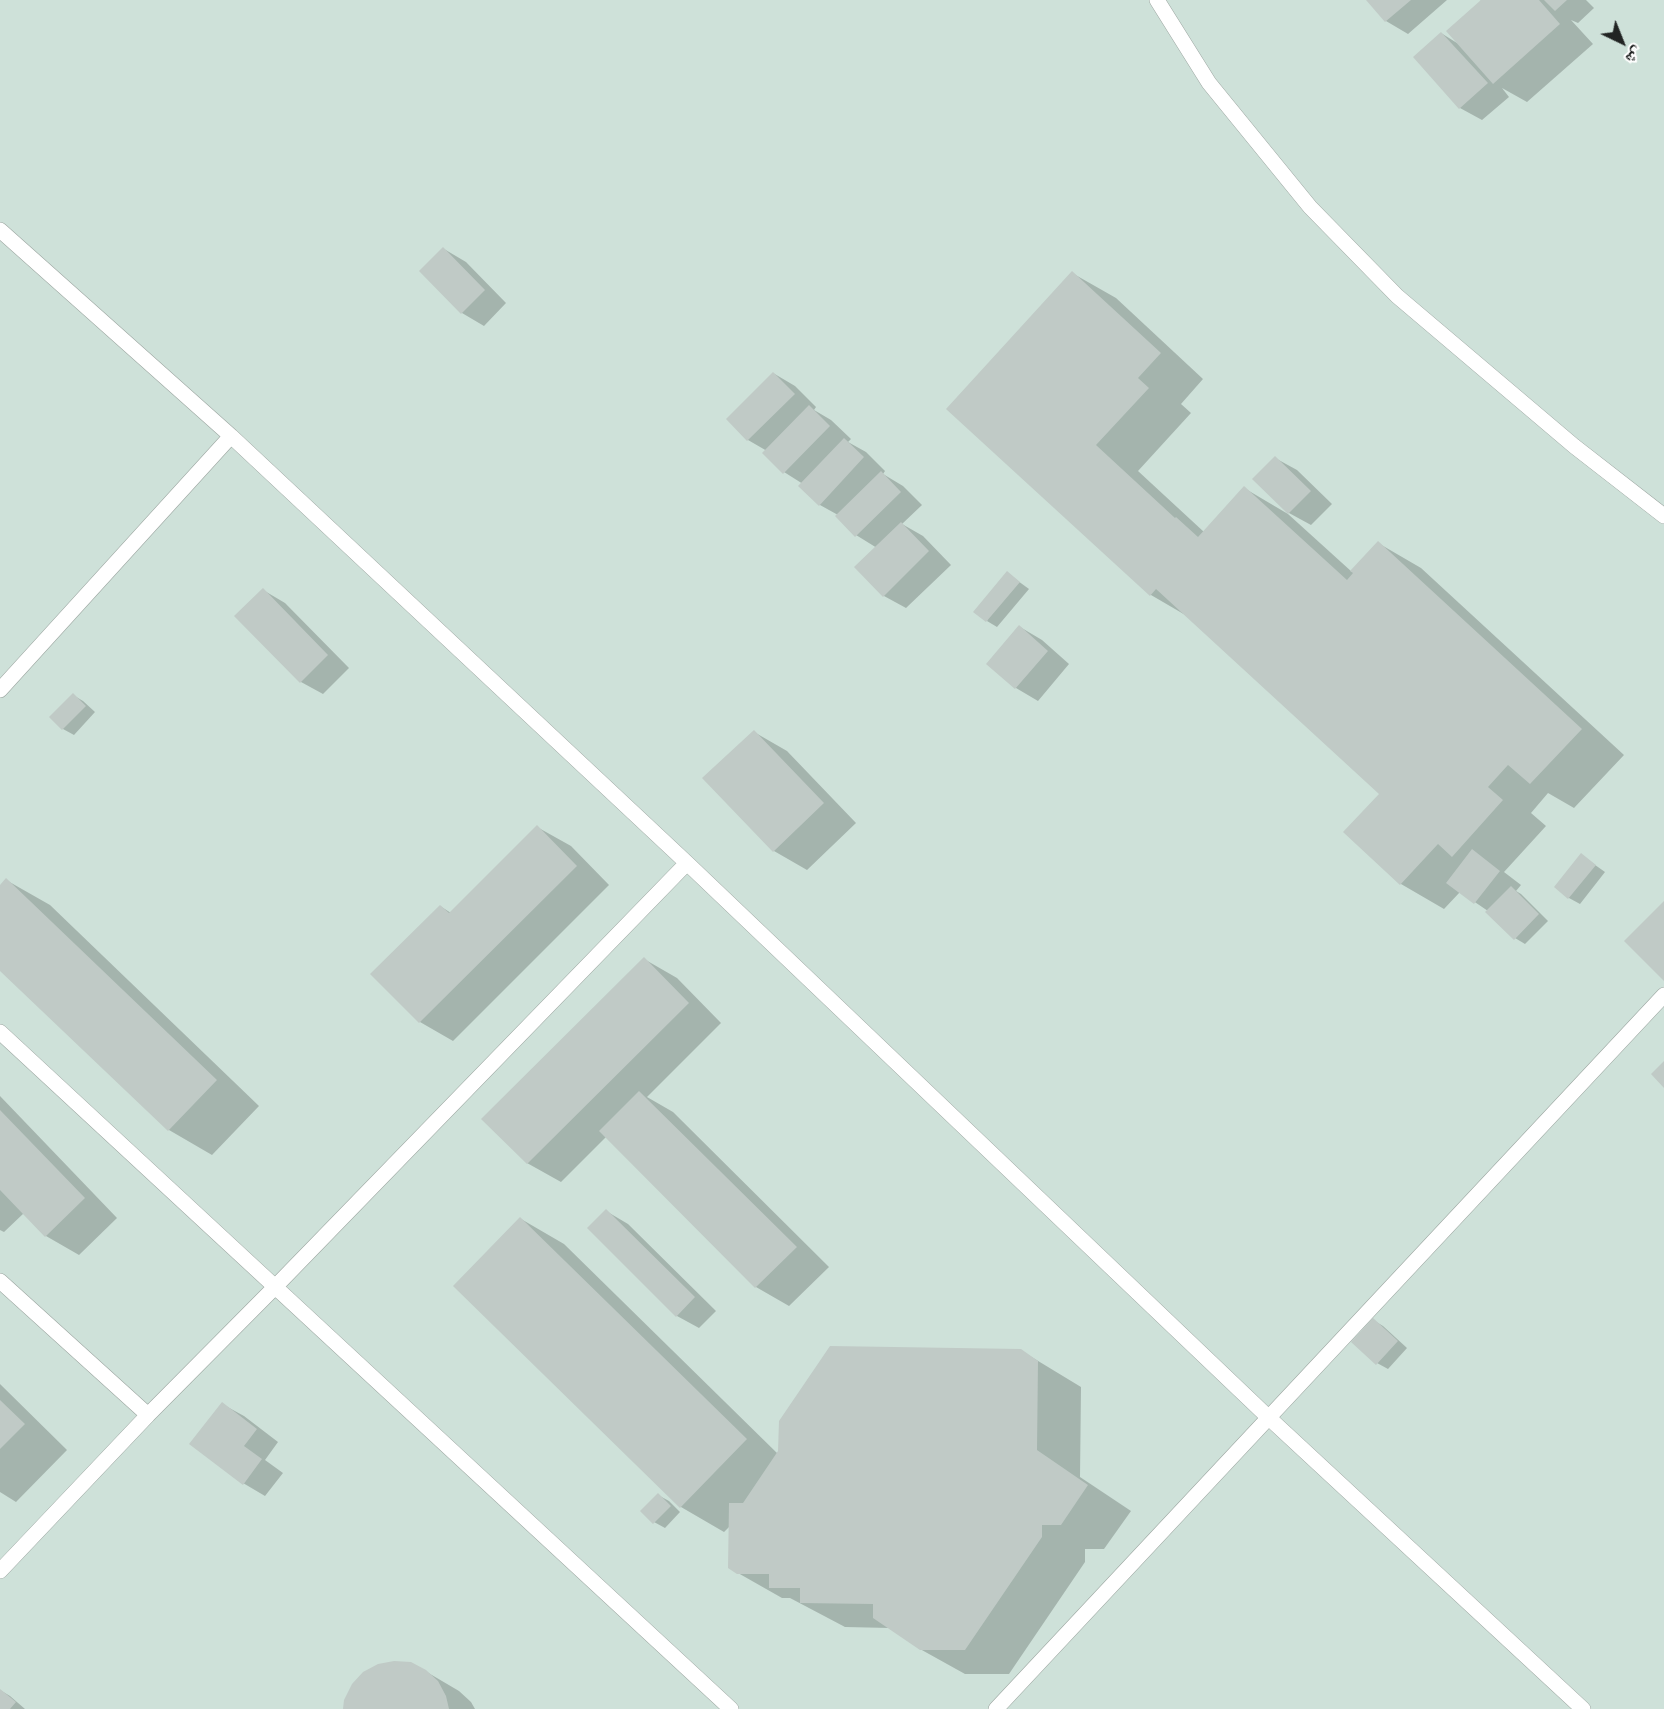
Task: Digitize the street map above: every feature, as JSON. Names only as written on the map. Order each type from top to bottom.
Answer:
[{"type":"lane","points":[[1157,0],[1209,82],[1310,207],[1397,296],[1574,446],[1664,516]]},
{"type":"lane","points":[[0,230],[231,436],[687,863],[1268,1417],[1583,1709]]},
{"type":"lane","points":[[0,690],[231,436]]},
{"type":"lane","points":[[0,1571],[148,1415],[687,863]]},
{"type":"lane","points":[[996,1709],[1664,995]]},
{"type":"lane","points":[[0,1032],[731,1709]]},
{"type":"lane","points":[[0,1281],[148,1415]]},
{"type":"shaded area","points":[[0,0],[1664,0],[1664,1709],[0,1709]]},
{"type":"building","points":[[1366,0],[1411,0],[1385,22]]},
{"type":"building","points":[[1481,0],[1539,0],[1560,24],[1493,84],[1446,31]]},
{"type":"building","points":[[1544,0],[1567,0],[1555,11]]},
{"type":"building","points":[[1441,32],[1488,83],[1459,109],[1413,57]]},
{"type":"building","points":[[443,247],[485,290],[461,314],[419,271]]},
{"type":"building","points":[[1072,271],[1161,353],[1138,378],[1149,388],[1096,445],[1175,518],[1198,537],[1244,486],[1347,580],[1353,573],[1350,571],[1378,541],[1582,729],[1530,784],[1508,765],[1488,787],[1503,800],[1452,857],[1438,844],[1400,885],[1343,832],[1379,794],[1156,589],[1150,596],[946,409]]},
{"type":"building","points":[[773,372],[795,394],[747,441],[726,419]]},
{"type":"building","points":[[809,405],[830,426],[783,474],[762,453]]},
{"type":"building","points":[[844,438],[864,457],[819,506],[798,486]]},
{"type":"building","points":[[1275,456],[1311,491],[1288,514],[1252,479]]},
{"type":"building","points":[[881,471],[901,492],[855,537],[835,516]]},
{"type":"building","points":[[901,522],[929,551],[883,597],[854,567]]},
{"type":"building","points":[[1007,571],[1020,582],[986,622],[973,612]]},
{"type":"building","points":[[263,588],[328,655],[300,683],[234,616]]},
{"type":"building","points":[[1019,625],[1048,651],[1015,689],[986,664]]},
{"type":"building","points":[[73,693],[86,706],[62,730],[49,717]]},
{"type":"building","points":[[754,730],[824,803],[773,852],[702,778]]},
{"type":"building","points":[[537,825],[577,866],[419,1023],[370,974],[440,905],[449,913]]},
{"type":"building","points":[[1472,849],[1500,871],[1474,904],[1446,883]]},
{"type":"building","points":[[1581,853],[1596,865],[1568,899],[1554,887]]},
{"type":"building","points":[[6,878],[217,1080],[168,1131],[0,971],[0,885]]},
{"type":"building","points":[[1511,886],[1539,914],[1514,940],[1485,912]]},
{"type":"building","points":[[1664,901],[1664,981],[1624,941]]},
{"type":"building","points":[[644,957],[689,1003],[527,1164],[481,1119]]},
{"type":"building","points":[[1664,1061],[1664,1088],[1651,1074]]},
{"type":"building","points":[[639,1091],[797,1247],[755,1288],[599,1131]]},
{"type":"building","points":[[0,1110],[85,1198],[45,1237],[0,1190]]},
{"type":"building","points":[[606,1209],[695,1297],[676,1317],[587,1228]]},
{"type":"building","points":[[520,1217],[747,1439],[680,1508],[453,1286]]},
{"type":"building","points":[[1373,1318],[1398,1341],[1376,1365],[1351,1342]]},
{"type":"building","points":[[830,1346],[1021,1349],[1038,1361],[1037,1450],[1088,1485],[1061,1525],[1042,1525],[1042,1537],[965,1650],[920,1650],[873,1618],[873,1604],[800,1603],[800,1588],[769,1588],[769,1574],[737,1574],[728,1568],[729,1503],[743,1503],[778,1451],[779,1421]]},
{"type":"building","points":[[0,1400],[25,1424],[0,1449]]},
{"type":"building","points":[[222,1402],[257,1429],[244,1446],[262,1459],[243,1485],[189,1444]]},
{"type":"building","points":[[658,1493],[671,1506],[653,1524],[640,1511]]},
{"type":"building","points":[[394,1661],[411,1662],[426,1670],[438,1681],[446,1696],[449,1709],[343,1709],[344,1700],[352,1684],[363,1672],[378,1664]]},
{"type":"building","points":[[0,1689],[16,1702],[10,1709],[0,1709]]}]
